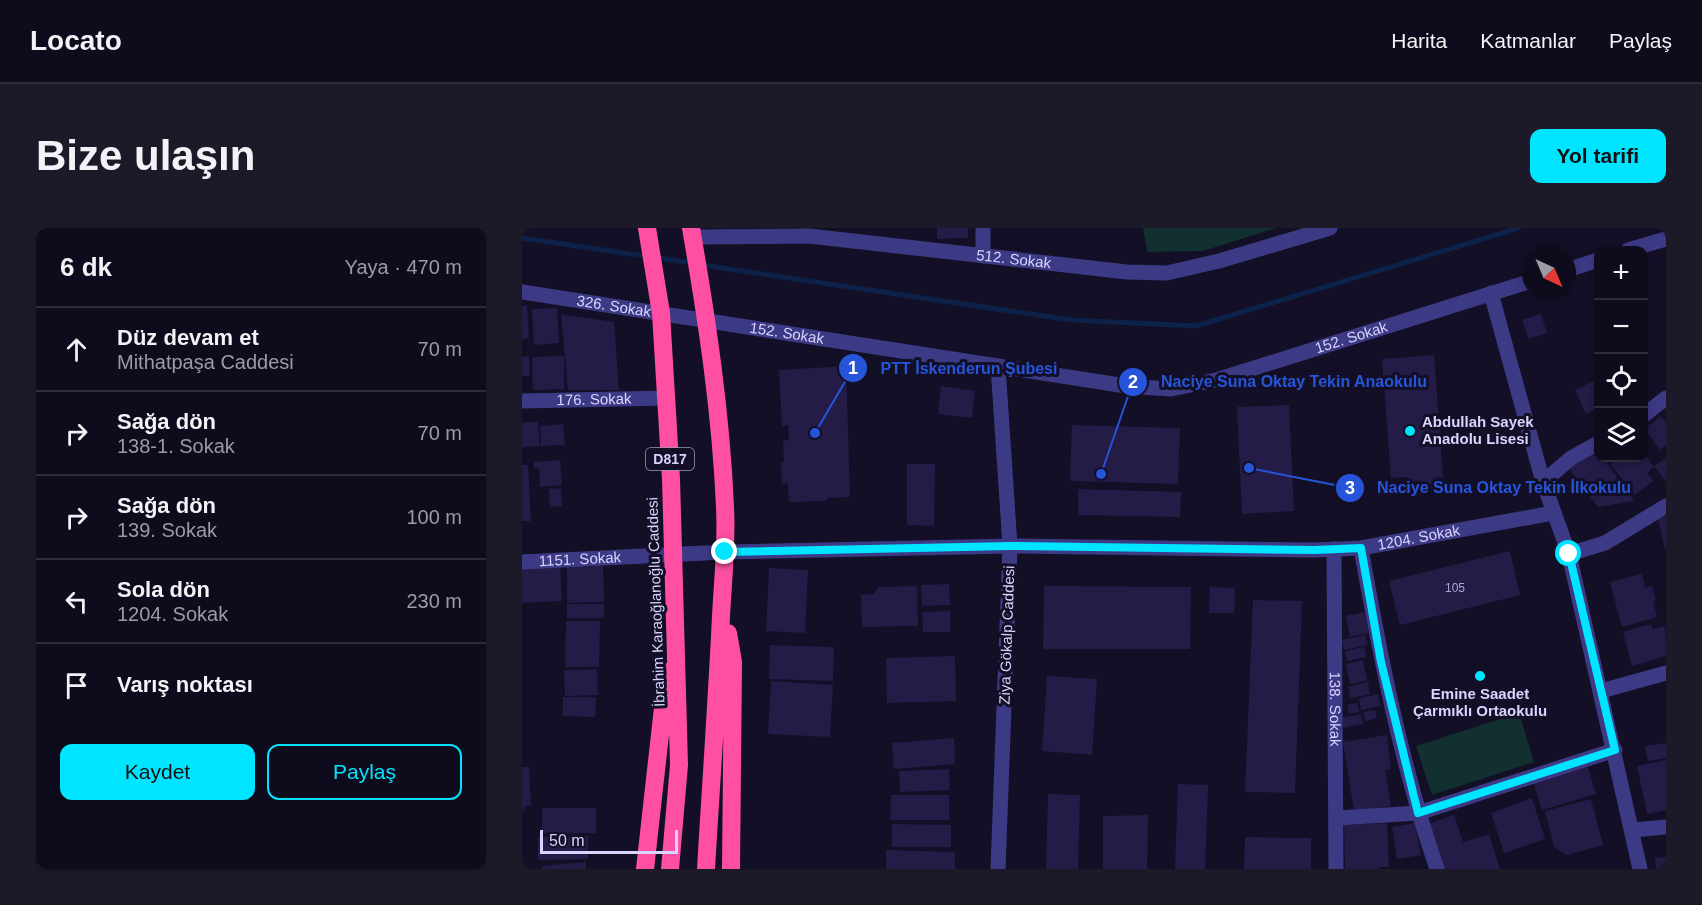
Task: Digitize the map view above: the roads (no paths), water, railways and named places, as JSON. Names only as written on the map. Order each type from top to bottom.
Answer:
[{"type":"highway","name":"İbrahim Karaoğlanoğlu Caddesi","points":[[647,228],[661,313],[668,398],[674,554],[679,765],[670,869]]},
{"type":"highway","points":[[692,232],[707,320],[725,508],[725,552],[706,869]]},
{"type":"highway","points":[[722,593],[733,662],[731,869]]},
{"type":"highway","points":[[645,869],[675,604]]},
{"type":"street","points":[[983,228],[983,256]]},
{"type":"street","name":"512. Sokak","points":[[692,232],[809,232],[983,256],[1127,272],[1167,273],[1219,261],[1330,228]]},
{"type":"street","points":[[1642,246],[1666,239]]},
{"type":"street","points":[[1576,267],[1594,262]]},
{"type":"street","name":"152. Sokak","points":[[707,320],[1126,386],[1171,389],[1216,380],[1522,284]]},
{"type":"street","name":"326. Sokak","points":[[522,292],[707,320]]},
{"type":"street","points":[[1491,293],[1543,482],[1569,554],[1640,869]]},
{"type":"street","name":"Ziya Gökalp Caddesi","points":[[998,366],[1010,546],[998,869]]},
{"type":"street","name":"176. Sokak","points":[[522,401],[668,398]]},
{"type":"street","points":[[1648,412],[1666,398]]},
{"type":"street","points":[[1543,482],[1571,458],[1594,446]]},
{"type":"street","points":[[1569,554],[1605,543],[1666,506]]},
{"type":"street","name":"1204. Sokak","points":[[674,554],[1010,546],[1361,548],[1553,513]]},
{"type":"street","points":[[1361,548],[1381,662],[1418,813],[1437,869]]},
{"type":"street","name":"138. Sokak","points":[[1334,549],[1336,869]]},
{"type":"street","name":"1151. Sokak","points":[[522,561],[674,554]]},
{"type":"street","points":[[1601,691],[1666,673]]},
{"type":"street","points":[[1337,818],[1418,813],[1615,750]]},
{"type":"street","points":[[1633,830],[1666,827]]},
{"type":"waterway","points":[[702,265],[1071,320],[1196,326],[1519,228]]},
{"type":"waterway","points":[[522,238],[692,263]]},
{"type":"place","name":"Abdullah Sayek Anadolu Lisesi","points":[[1410,431]]},
{"type":"place","name":"PTT İskenderun Şubesi","points":[[815,433]]},
{"type":"place","name":"Naciye Suna Oktay Tekin İlkokulu","points":[[1249,468]]},
{"type":"place","name":"Naciye Suna Oktay Tekin Anaokulu","points":[[1101,474]]},
{"type":"place","name":"Emine Saadet Çarmıklı Ortaokulu","points":[[1480,676]]}]
